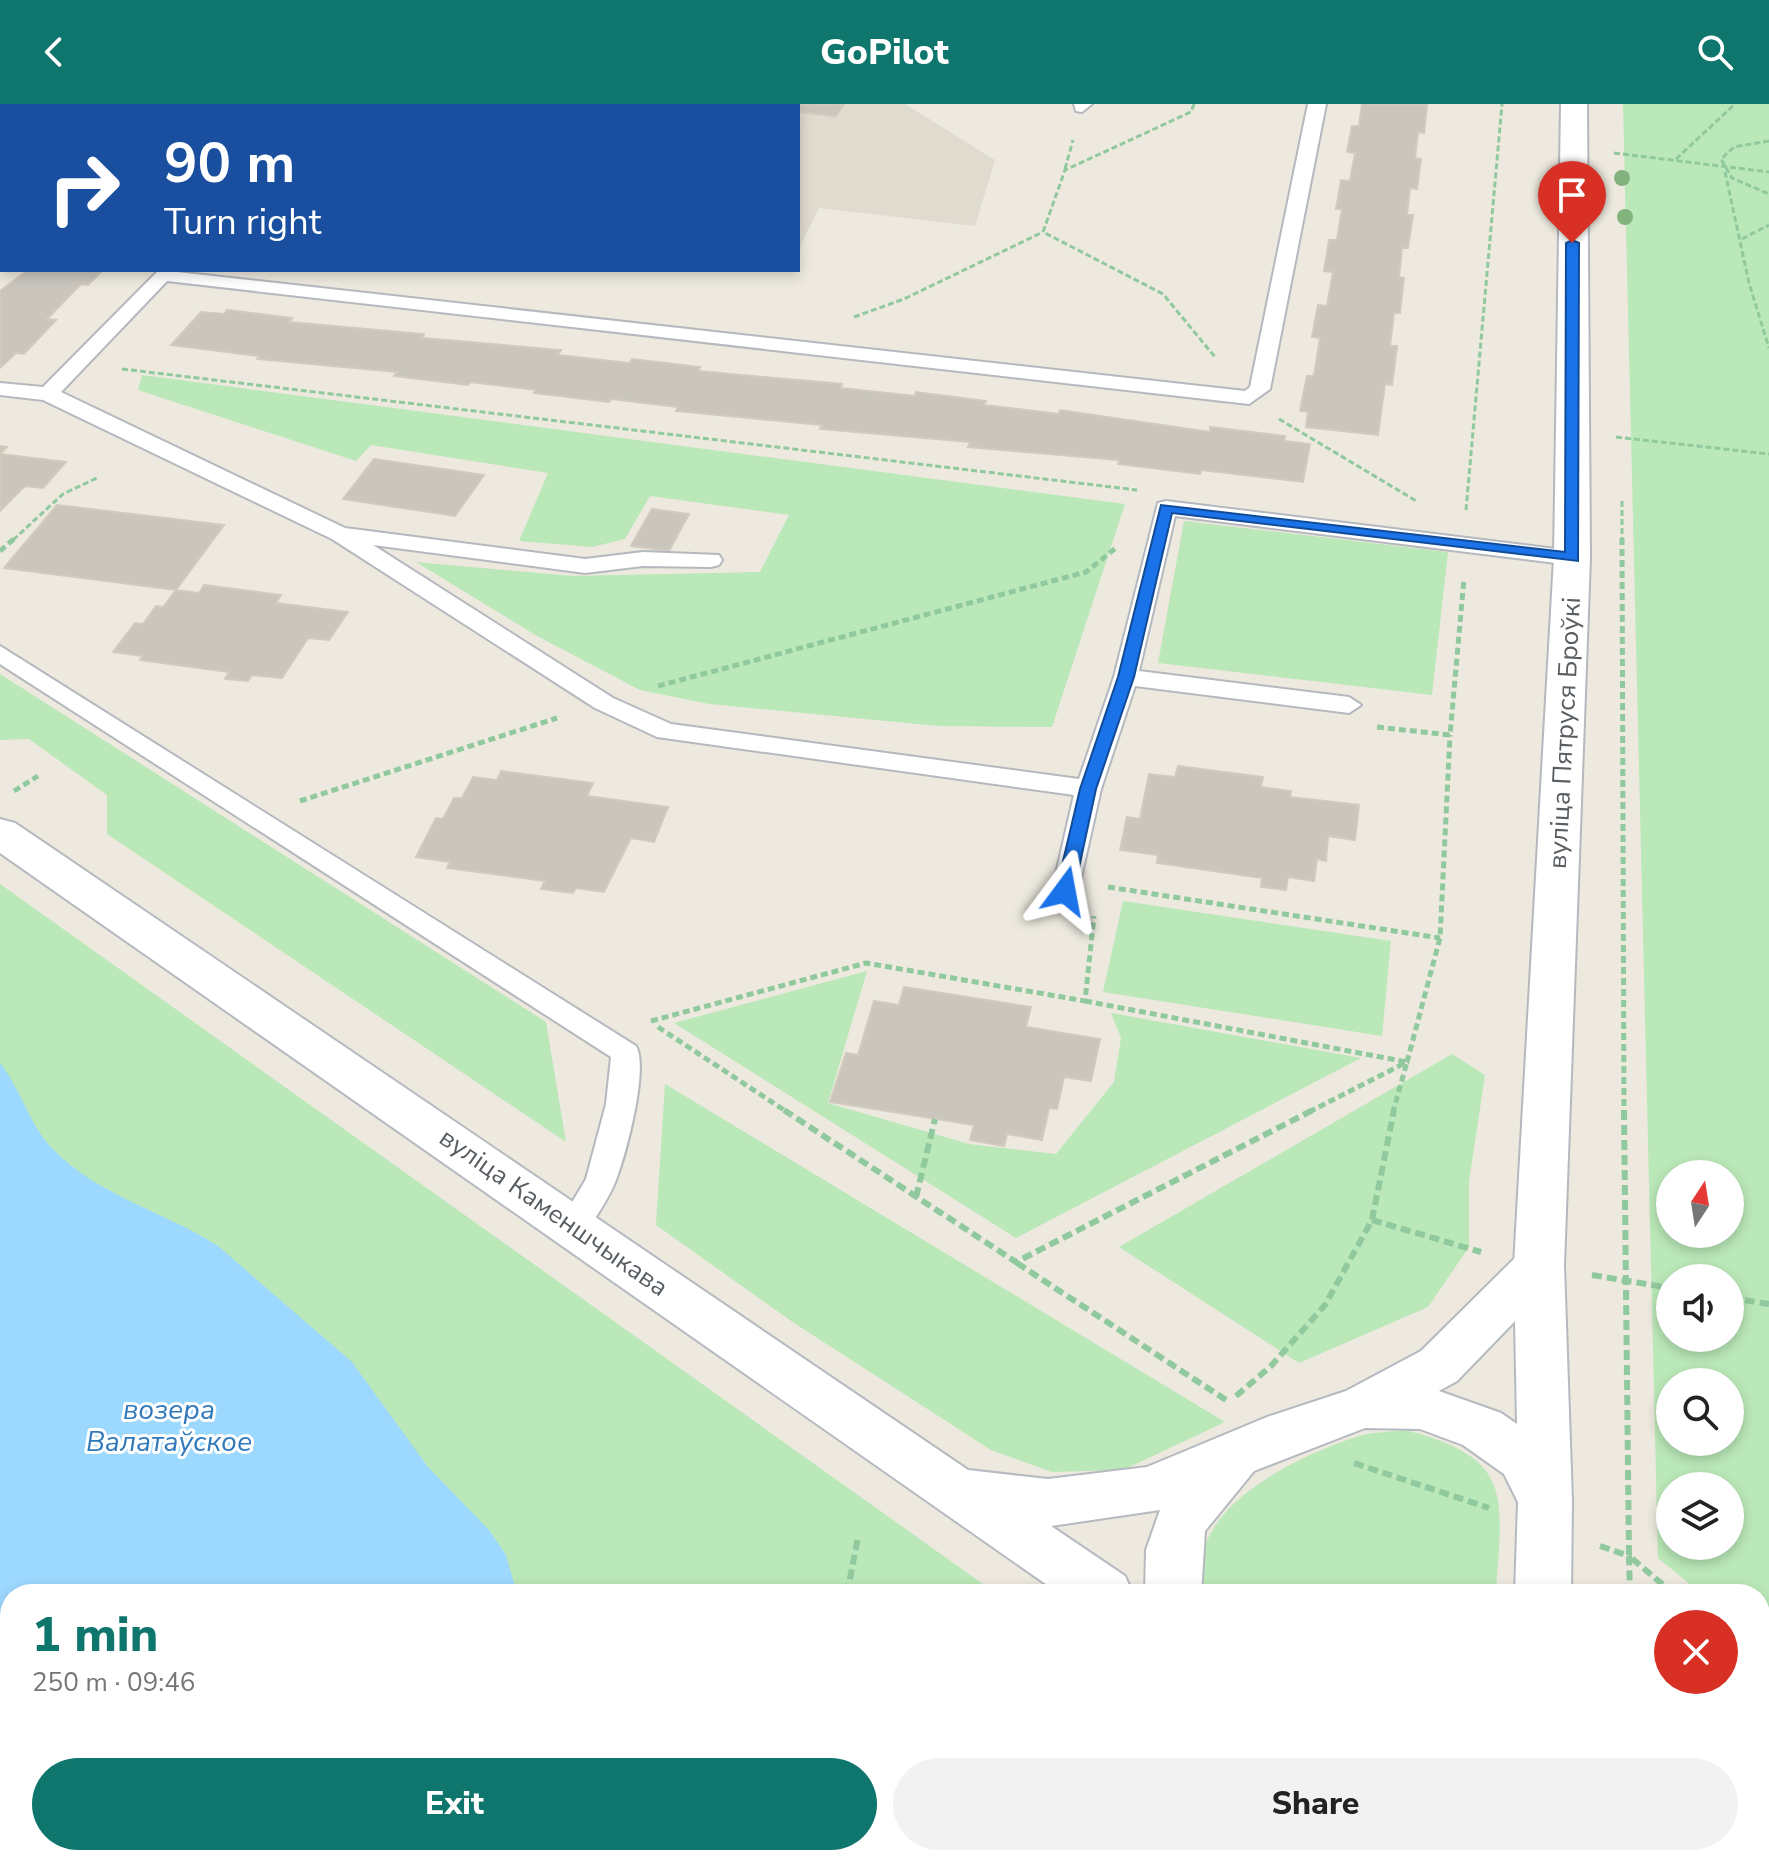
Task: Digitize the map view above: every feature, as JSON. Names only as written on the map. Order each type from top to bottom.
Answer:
[{"type":"street","name":"вуліца Пятруся Броўкі","points":[[1541,1584],[1522,1506],[1516,1261],[1572,558],[1574,104]]},
{"type":"street","name":"вуліца Каменшчыкава","points":[[6,813],[574,1226],[1091,1584]]},
{"type":"street","points":[[959,1492],[1048,1503],[1151,1490],[1241,1432],[1286,1433],[1363,1407],[1439,1366],[1516,1261]]},
{"type":"street","points":[[1363,1407],[1421,1407],[1482,1429],[1523,1458],[1522,1506]]},
{"type":"street","points":[[1173,1584],[1171,1548],[1185,1512],[1241,1432]]},
{"type":"lane","points":[[48,394],[164,272],[1249,398],[1260,389],[1317,104]]},
{"type":"lane","points":[[0,389],[48,394],[340,534],[604,703],[666,731],[1088,789]]},
{"type":"lane","points":[[1065,891],[1088,789],[1126,677],[1166,508],[1572,558]]},
{"type":"lane","points":[[340,534],[585,566],[643,559],[711,560]]},
{"type":"lane","points":[[0,653],[626,1053],[621,1104],[601,1181],[574,1226]]},
{"type":"lane","points":[[1126,677],[1349,705]]},
{"type":"path","points":[[776,345],[904,299],[1043,232],[1065,170],[1191,112],[1194,104]]},
{"type":"path","points":[[1465,513],[1502,104]]},
{"type":"path","points":[[1676,159],[1735,104]]},
{"type":"path","points":[[1769,141],[1734,147],[1725,152],[1722,166],[1742,239],[1744,268],[1769,348]]},
{"type":"path","points":[[1653,157],[1769,172]]},
{"type":"path","points":[[1725,172],[1748,187],[1769,194]]},
{"type":"path","points":[[1742,239],[1769,225]]},
{"type":"path","points":[[1043,232],[1163,294],[1249,398],[1423,504]]},
{"type":"path","points":[[79,364],[1149,491]]},
{"type":"path","points":[[1634,440],[1769,454]]},
{"type":"path","points":[[0,551],[63,494],[99,477]]},
{"type":"path","points":[[1622,488],[1624,1280],[1630,1584]]},
{"type":"path","points":[[287,806],[604,703],[1086,572],[1166,508]]},
{"type":"path","points":[[1229,1402],[1271,1366],[1325,1305],[1372,1220],[1387,1136],[1440,938],[1450,735],[1465,571]]},
{"type":"path","points":[[1371,727],[1450,735]]},
{"type":"path","points":[[6,813],[38,776]]},
{"type":"path","points":[[1097,886],[1440,938]]},
{"type":"path","points":[[1085,1001],[1094,915]]},
{"type":"path","points":[[1241,1432],[1229,1402],[650,1021],[866,963],[1407,1062]]},
{"type":"path","points":[[1016,1262],[1407,1062]]},
{"type":"path","points":[[916,1197],[935,1119]]},
{"type":"path","points":[[1372,1220],[1516,1261]]},
{"type":"path","points":[[1624,1280],[1656,1286]]},
{"type":"path","points":[[1744,1300],[1769,1304]]},
{"type":"path","points":[[1349,1461],[1522,1506]]},
{"type":"path","points":[[849,1584],[858,1537]]},
{"type":"path","points":[[1589,1543],[1629,1556],[1662,1584]]},
{"type":"shaded area","points":[[800,104],[905,104],[995,160],[975,226],[819,208],[800,247]]},
{"type":"green space","points":[[1623,104],[1769,104],[1769,1584],[1690,1584],[1660,1560],[1744,1560],[1744,1472],[1656,1472],[1656,1475]]},
{"type":"green space","points":[[142,375],[1125,504],[1052,727],[938,726],[709,704],[640,690],[537,636],[416,562],[573,576],[760,572],[789,515],[650,496],[625,539],[592,547],[519,541],[548,473],[371,445],[356,461],[138,390]]},
{"type":"green space","points":[[1184,521],[1448,552],[1432,695],[1158,663]]},
{"type":"green space","points":[[0,674],[546,1022],[566,1142],[107,834],[107,795],[29,739],[0,740]]},
{"type":"green space","points":[[0,884],[983,1584],[0,1584]]},
{"type":"green space","points":[[1123,901],[1391,941],[1382,1036],[1103,992]]},
{"type":"green space","points":[[867,971],[828,1103],[969,1144],[1056,1154],[1114,1082],[1121,1038],[1111,1013],[1361,1058],[1016,1238],[674,1023]]},
{"type":"green space","points":[[1452,1054],[1485,1075],[1469,1182],[1469,1247],[1428,1307],[1299,1363],[1119,1247]]},
{"type":"green space","points":[[665,1084],[1225,1422],[1123,1470],[1052,1472],[991,1450],[794,1323],[656,1225]]},
{"type":"green space","points":[[1405,1430],[1441,1441],[1484,1468],[1494,1485],[1499,1506],[1497,1584],[1205,1584],[1202,1565],[1208,1538],[1224,1514],[1247,1493],[1303,1458],[1374,1433]]},
{"type":"water","name":"возера Валатаўское","points":[[0,1063],[44,1139],[70,1165],[110,1191],[218,1246],[352,1362],[428,1467],[489,1530],[506,1555],[514,1584],[0,1584]]},
{"type":"building","points":[[800,104],[844,104],[836,116],[800,112]]},
{"type":"building","points":[[1362,104],[1427,105],[1424,133],[1418,132],[1415,158],[1421,159],[1417,189],[1410,188],[1407,215],[1413,215],[1408,248],[1402,248],[1399,277],[1404,278],[1400,313],[1394,313],[1390,346],[1397,346],[1392,385],[1385,384],[1378,435],[1306,427],[1308,412],[1300,411],[1307,376],[1314,376],[1320,338],[1312,337],[1318,305],[1327,306],[1333,272],[1324,271],[1329,240],[1337,240],[1342,209],[1336,209],[1341,180],[1350,181],[1355,153],[1347,152],[1352,126],[1359,126]]},
{"type":"building","points":[[25,272],[101,272],[88,285],[81,284],[47,319],[56,320],[24,354],[16,353],[0,368],[0,291]]},
{"type":"building","points":[[227,310],[292,318],[289,322],[424,334],[422,338],[561,350],[558,355],[629,363],[632,359],[700,367],[698,371],[842,384],[841,388],[915,396],[916,392],[986,401],[984,405],[1059,414],[1060,410],[1210,432],[1210,427],[1285,436],[1284,441],[1310,444],[1303,482],[1201,470],[1200,474],[1118,464],[1119,460],[968,447],[970,442],[820,429],[822,425],[676,411],[678,407],[611,399],[609,402],[470,382],[468,385],[394,376],[397,372],[257,359],[259,356],[171,345],[201,312],[224,314]]},
{"type":"building","points":[[0,454],[66,462],[43,488],[25,486],[0,511]]},
{"type":"building","points":[[374,459],[484,475],[455,516],[343,499]]},
{"type":"building","points":[[57,505],[224,525],[176,590],[4,568]]},
{"type":"building","points":[[652,509],[689,514],[669,551],[631,546]]},
{"type":"building","points":[[204,585],[281,595],[276,603],[348,612],[329,640],[308,638],[282,678],[252,675],[248,681],[225,679],[229,672],[140,660],[143,656],[113,652],[135,623],[143,624],[156,606],[163,607],[176,590],[199,593]]},
{"type":"building","points":[[1178,766],[1263,777],[1261,787],[1291,791],[1290,797],[1359,805],[1355,840],[1328,836],[1326,861],[1317,859],[1314,881],[1288,877],[1286,890],[1261,887],[1262,878],[1157,863],[1158,855],[1120,850],[1127,817],[1140,819],[1149,774],[1175,777]]},
{"type":"building","points":[[501,771],[593,783],[587,796],[668,807],[654,842],[631,838],[604,892],[576,888],[573,893],[541,889],[545,881],[447,868],[450,862],[416,857],[436,818],[443,819],[454,798],[462,798],[473,777],[497,780]]},
{"type":"building","points":[[904,987],[1031,1007],[1026,1027],[1100,1039],[1091,1081],[1064,1077],[1057,1109],[1049,1108],[1042,1140],[1007,1134],[1004,1146],[970,1140],[974,1125],[830,1102],[846,1053],[858,1055],[874,1001],[899,1005]]},
{"type":"route","points":[[1065,891],[1088,789],[1126,677],[1166,508],[1465,542],[1572,558],[1572,243]]}]
